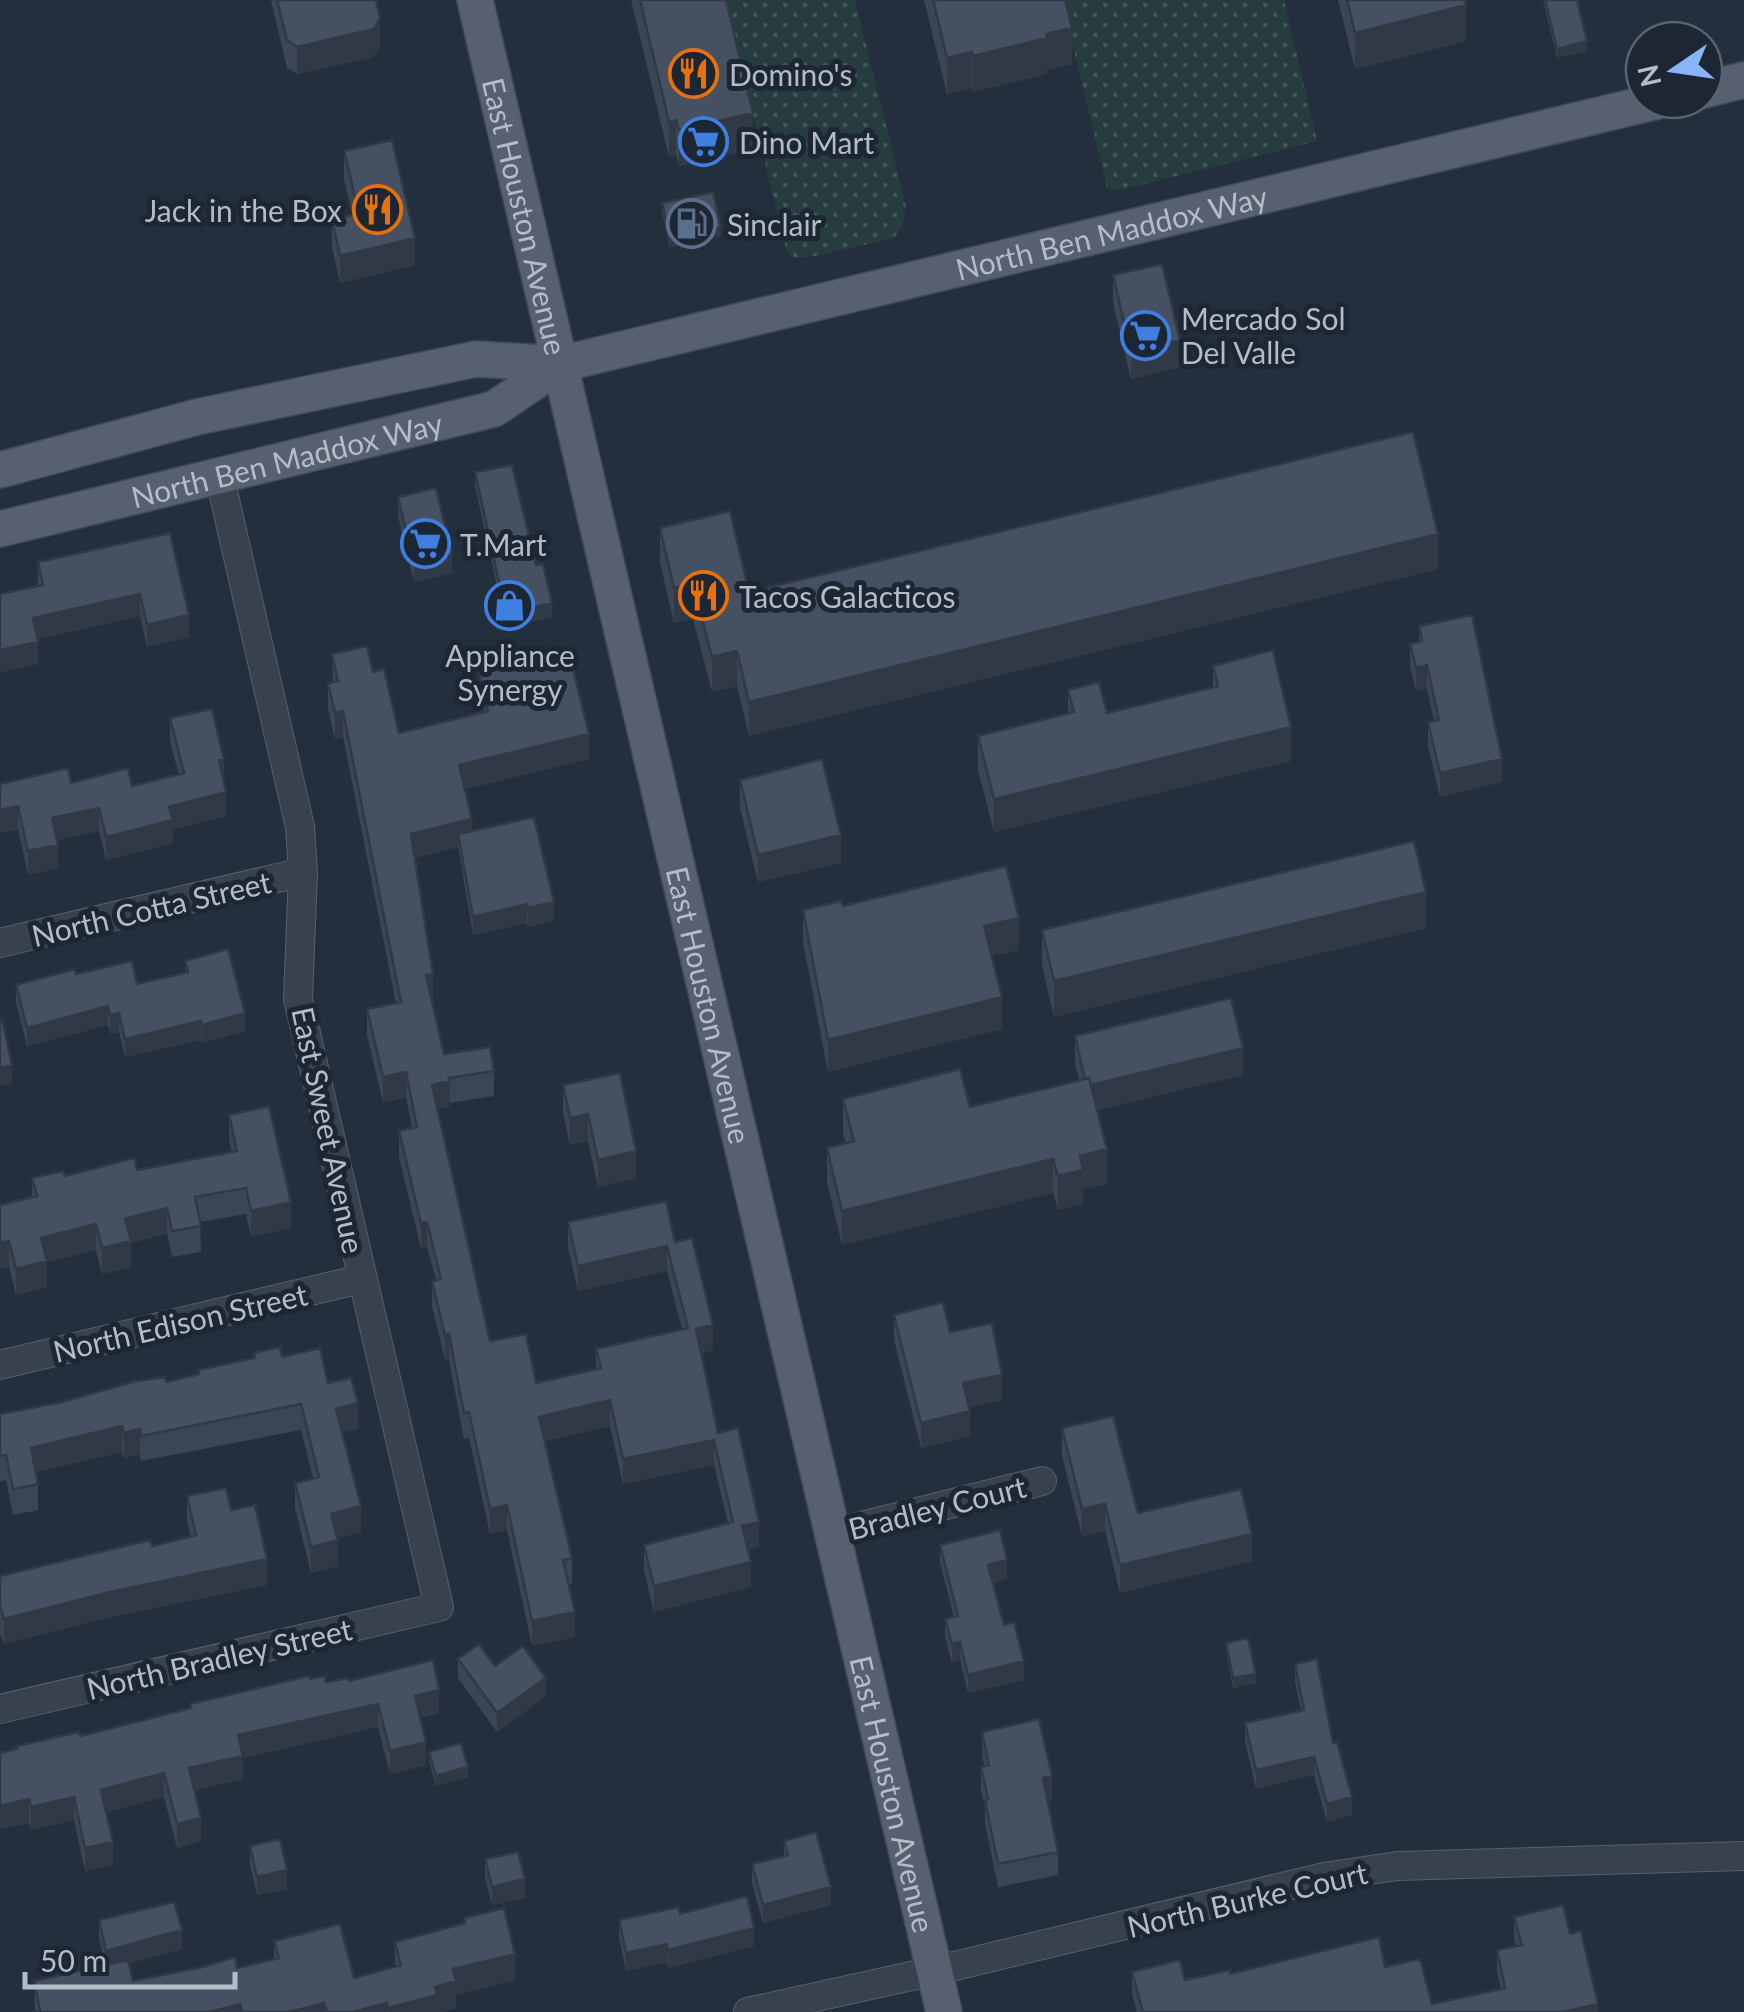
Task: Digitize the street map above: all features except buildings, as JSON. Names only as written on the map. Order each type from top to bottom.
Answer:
[{"type":"main road","name":"East Houston Avenue","points":[[476,0],[944,2012]]},
{"type":"main road","name":"North Ben Maddox Way","points":[[0,470],[197,417],[476,359],[561,364],[1624,109]]},
{"type":"main road","name":"North Ben Maddox Way","points":[[0,528],[494,409],[561,364]]},
{"type":"street","name":"East Sweet Avenue","points":[[219,474],[300,827],[303,872],[298,1000],[438,1606]]},
{"type":"street","name":"North Cotta Street","points":[[0,944],[303,872]]},
{"type":"street","name":"North Edison Street","points":[[0,1365],[361,1278]]},
{"type":"street","name":"Bradley Court","points":[[833,1533],[1042,1481]]},
{"type":"street","name":"North Bradley Street","points":[[0,1709],[438,1606]]},
{"type":"street","name":"North Burke Court","points":[[748,2012],[1324,1877],[1397,1866],[1744,1856]]},
{"type":"green space","points":[[725,0],[855,0],[906,207],[902,227],[894,238],[810,257],[795,258],[787,252]]},
{"type":"green space","points":[[1062,0],[1284,0],[1317,141],[1120,190],[1107,188]]},
{"type":"place","name":"Domino's","points":[[694,74]]},
{"type":"place","name":"Dino Mart","points":[[704,142]]},
{"type":"place","name":"Jack in the Box","points":[[377,210]]},
{"type":"place","name":"Sinclair","points":[[692,224]]},
{"type":"place","name":"Mercado Sol Del Valle","points":[[1146,335]]},
{"type":"place","name":"T.Mart","points":[[425,544]]},
{"type":"place","name":"Tacos Galacticos","points":[[704,596]]},
{"type":"place","name":"Appliance Synergy","points":[[510,606]]}]
